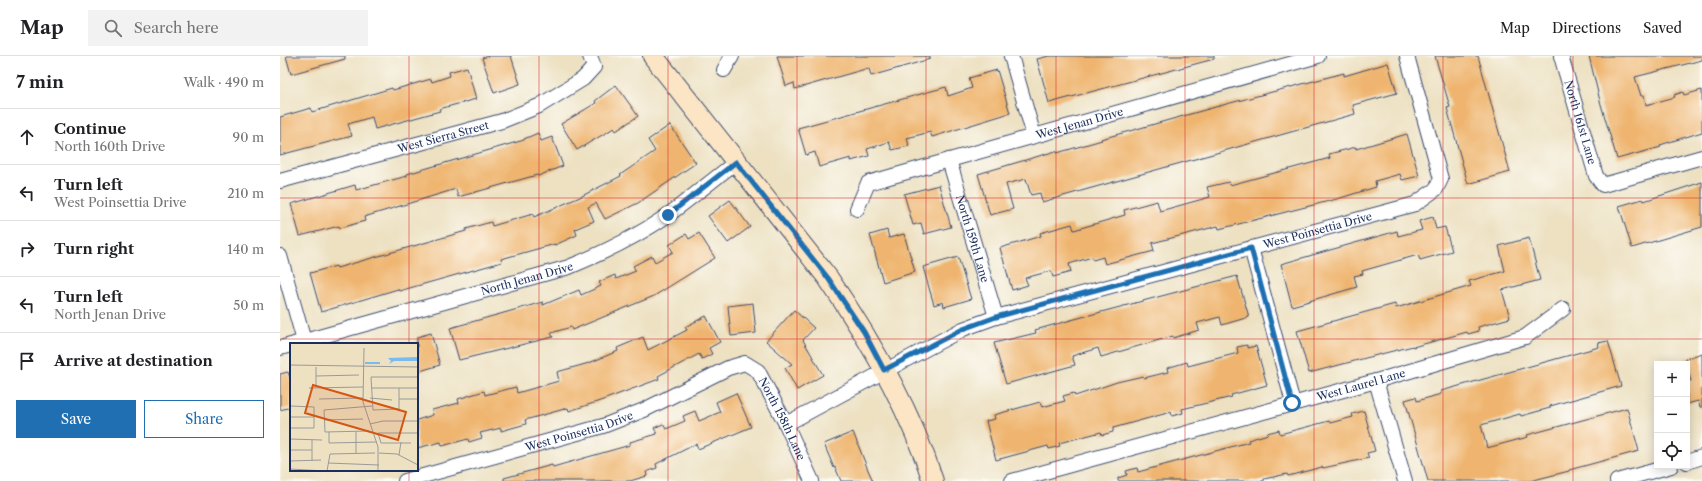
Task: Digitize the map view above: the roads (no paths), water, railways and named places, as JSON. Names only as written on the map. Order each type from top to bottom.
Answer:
[{"type":"street","points":[[653,56],[828,278],[864,332],[921,446],[933,481]]},
{"type":"street","points":[[724,70],[732,56]]},
{"type":"street","points":[[1011,56],[1034,136]]},
{"type":"street","name":"West Jenan Drive","points":[[857,209],[868,183],[1318,56]]},
{"type":"street","name":"West Poinsettia Drive","points":[[786,424],[884,370],[963,329],[996,317],[1415,204],[1436,189],[1441,179],[1407,56]]},
{"type":"street","name":"North 161st Lane","points":[[1562,56],[1596,176],[1603,185],[1702,157]]},
{"type":"street","name":"West Sierra Street","points":[[280,181],[502,121],[539,106],[583,79],[592,61]]},
{"type":"street","name":"North 159th Lane","points":[[949,160],[996,317]]},
{"type":"street","name":"North Jenan Drive","points":[[297,343],[569,268],[599,255],[668,215],[736,162]]},
{"type":"street","points":[[1251,248],[1292,403]]},
{"type":"street","points":[[280,256],[297,343]]},
{"type":"street","name":"West Laurel Lane","points":[[1012,481],[1376,381],[1525,337],[1563,309]]},
{"type":"street","name":"North Jenan Drive","points":[[280,348],[290,345]]},
{"type":"street","name":"West Poinsettia Drive","points":[[405,481],[603,426],[644,410],[728,368],[745,363]]},
{"type":"street","name":"North 158th Lane","points":[[745,363],[758,371],[786,424],[812,481]]},
{"type":"street","points":[[1376,381],[1405,481]]},
{"type":"street","points":[[1690,461],[1702,458]]},
{"type":"street","points":[[1617,481],[1664,472]]}]
